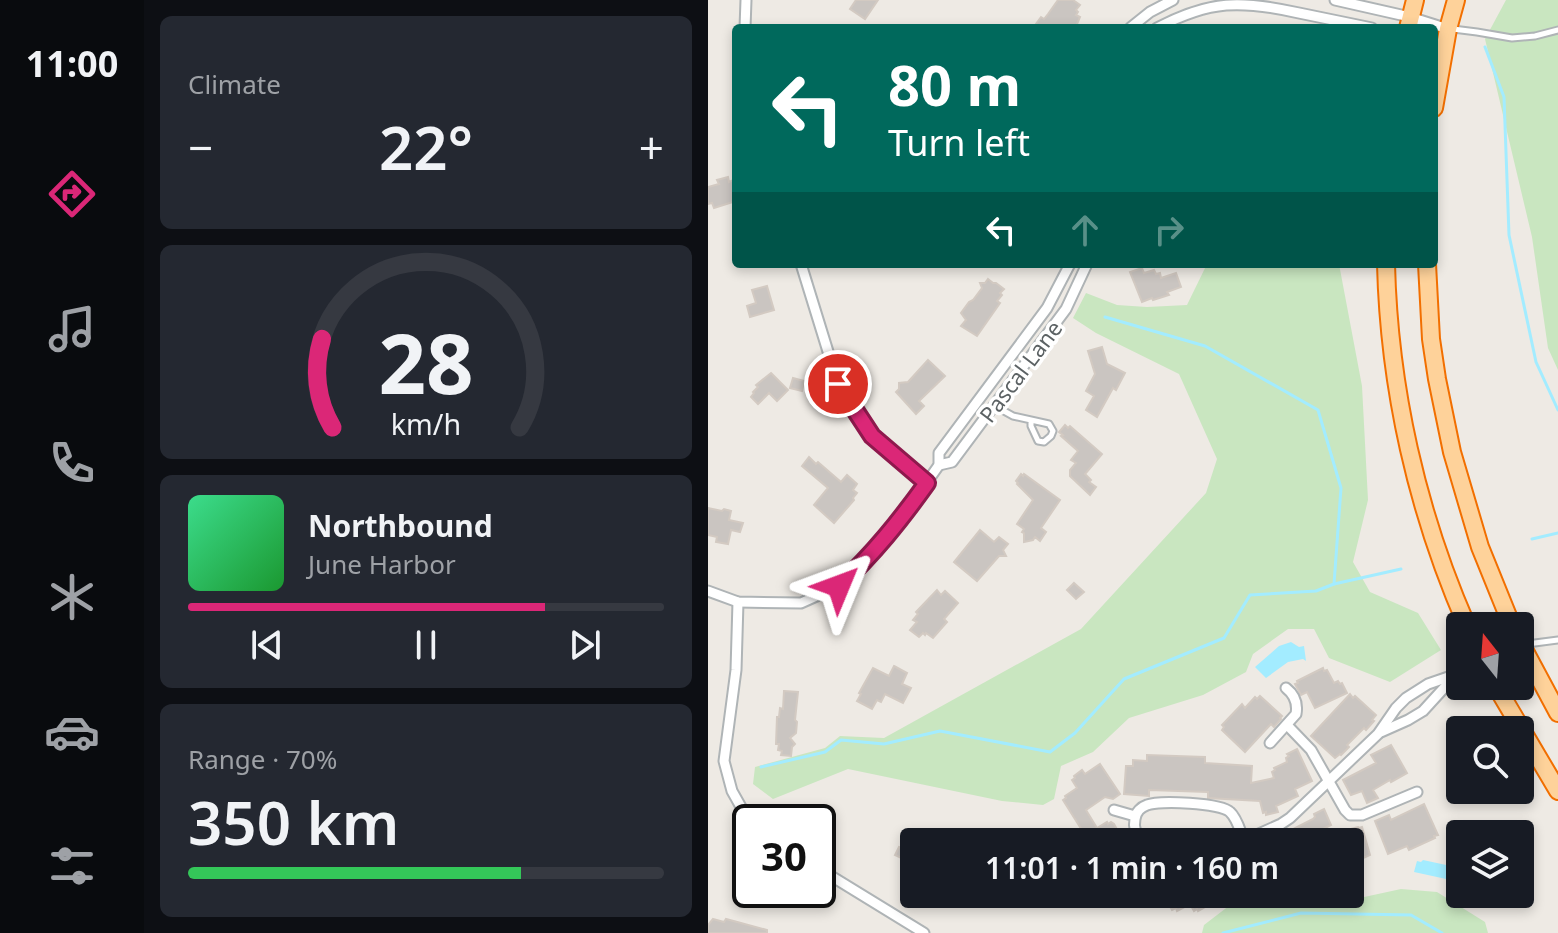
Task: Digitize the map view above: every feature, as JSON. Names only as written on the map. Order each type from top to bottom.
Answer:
[{"type":"highway","points":[[1409,22],[1415,0]]},
{"type":"highway","points":[[1438,65],[1441,32],[1456,0]]},
{"type":"highway","points":[[1386,268],[1391,334],[1408,447],[1436,548],[1461,612]]},
{"type":"highway","points":[[1427,268],[1433,352],[1452,452],[1480,547],[1506,612]]},
{"type":"highway","points":[[1534,669],[1558,713]]},
{"type":"highway","points":[[1504,700],[1558,791]]},
{"type":"street","points":[[745,24],[746,0]]},
{"type":"street","points":[[1135,24],[1173,0]]},
{"type":"street","points":[[1165,24],[1193,9],[1242,1],[1275,4],[1356,24]]},
{"type":"street","points":[[1340,1],[1409,22]]},
{"type":"street","points":[[802,268],[838,384],[872,436],[927,483]]},
{"type":"street","name":"Pascal Lane","points":[[708,591],[738,602],[801,603],[839,586],[896,526],[927,483],[939,465],[939,453],[1047,308],[1068,268]]},
{"type":"street","name":"Pascal Lane","points":[[939,465],[952,462],[1066,309],[1085,268]]},
{"type":"street","points":[[738,602],[736,670],[724,761],[732,791],[739,804]]},
{"type":"street","points":[[1271,828],[1287,821],[1378,734],[1396,708],[1411,694],[1446,678]]},
{"type":"street","points":[[1378,734],[1423,711],[1446,683]]},
{"type":"street","points":[[1270,743],[1295,717],[1297,706],[1294,696],[1286,688]]},
{"type":"street","points":[[1411,694],[1423,711]]},
{"type":"street","points":[[1287,725],[1308,746],[1345,810],[1353,816],[1417,792]]},
{"type":"street","points":[[1135,828],[1135,816],[1142,807],[1157,803],[1220,807],[1232,814],[1237,828]]},
{"type":"street","points":[[1114,810],[1135,816]]},
{"type":"street","points":[[836,879],[924,933]]},
{"type":"lane","points":[[1441,32],[1477,32],[1512,38],[1558,30]]},
{"type":"lane","points":[[994,406],[1013,416],[1043,421],[1049,424],[1053,431],[1051,436],[1044,442],[1038,441],[1031,420]]},
{"type":"lane","points":[[1534,642],[1558,640]]},
{"type":"green space","points":[[1506,0],[1558,0],[1558,370],[1548,348],[1532,237],[1485,39]]},
{"type":"green space","points":[[1205,268],[1340,268],[1362,386],[1368,500],[1353,562],[1370,592],[1418,613],[1441,650],[1390,682],[1329,658],[1314,629],[1288,629],[1253,654],[1246,672],[1203,695],[1129,718],[1093,752],[1061,766],[1054,799],[1043,805],[1002,801],[848,769],[773,799],[753,784],[755,767],[825,748],[840,736],[884,738],[1081,629],[1206,493],[1217,459],[1179,374],[1096,333],[1073,318],[1086,293],[1117,305],[1187,305]]},
{"type":"green space","points":[[1401,889],[1437,892],[1446,898],[1446,908],[1463,908],[1485,922],[1488,933],[1202,933],[1204,925],[1226,908],[1364,908],[1364,897]]},
{"type":"water","points":[[1291,642],[1299,647],[1304,646],[1306,661],[1288,662],[1266,678],[1255,667],[1279,646]]},
{"type":"water","points":[[1417,861],[1446,865],[1446,879],[1414,872]]},
{"type":"building","points":[[856,0],[878,0],[865,19],[850,9]]},
{"type":"building","points":[[1058,0],[1073,0],[1080,5],[1076,10],[1076,15],[1080,17],[1077,24],[1036,24],[1041,17],[1044,19]]},
{"type":"building","points":[[728,177],[729,182],[732,181],[732,202],[714,208],[712,203],[708,204],[708,187],[719,184],[717,180]]},
{"type":"building","points":[[1142,268],[1144,273],[1154,270],[1156,274],[1160,273],[1161,278],[1176,273],[1181,287],[1167,292],[1169,295],[1142,302],[1130,272]]},
{"type":"building","points":[[988,279],[1004,289],[997,301],[1000,303],[977,336],[961,326],[966,320],[961,313],[982,288],[980,283]]},
{"type":"building","points":[[767,286],[774,310],[750,317],[747,306],[756,303],[752,290]]},
{"type":"building","points":[[1102,347],[1107,364],[1125,373],[1097,417],[1086,410],[1094,396],[1086,391],[1095,374],[1088,351]]},
{"type":"building","points":[[928,360],[945,376],[919,401],[924,406],[916,414],[896,392],[899,383],[908,382]]},
{"type":"building","points":[[771,373],[788,390],[777,401],[769,393],[758,404],[751,397],[753,392],[758,387],[756,385]]},
{"type":"building","points":[[793,378],[804,381],[802,391],[790,388]]},
{"type":"building","points":[[1065,425],[1102,454],[1085,474],[1096,487],[1090,495],[1070,476],[1070,470],[1076,463],[1071,460],[1078,451],[1059,432]]},
{"type":"building","points":[[809,457],[841,482],[847,475],[857,484],[853,490],[857,493],[854,500],[834,523],[814,505],[828,488],[802,466]]},
{"type":"building","points":[[1021,474],[1060,500],[1041,528],[1046,532],[1040,541],[1035,537],[1024,542],[1024,529],[1017,524],[1033,500],[1017,484]]},
{"type":"building","points":[[708,508],[731,511],[729,520],[743,523],[740,532],[731,530],[728,544],[716,542],[717,537],[708,535]]},
{"type":"building","points":[[980,530],[994,542],[999,537],[1008,544],[1003,550],[1006,556],[999,556],[977,581],[954,562]]},
{"type":"building","points":[[1074,583],[1084,592],[1076,599],[1067,590]]},
{"type":"building","points":[[937,590],[941,595],[945,591],[958,603],[933,638],[926,633],[919,637],[910,630],[917,622],[913,620],[918,614],[916,612]]},
{"type":"building","points":[[894,666],[907,673],[902,684],[911,688],[903,703],[885,694],[872,709],[857,701],[873,668],[889,676]]},
{"type":"building","points":[[1323,668],[1334,683],[1342,683],[1347,693],[1315,708],[1307,692],[1301,695],[1295,684]]},
{"type":"building","points":[[784,691],[798,692],[796,733],[790,738],[795,744],[791,756],[781,755],[779,744],[776,744],[777,717],[780,708],[783,709]]},
{"type":"building","points":[[1350,694],[1376,715],[1366,730],[1364,728],[1347,745],[1349,747],[1335,758],[1311,736]]},
{"type":"building","points":[[1260,696],[1282,716],[1245,752],[1222,730],[1222,725],[1242,704],[1245,708]]},
{"type":"building","points":[[1391,745],[1407,773],[1373,790],[1378,798],[1367,803],[1362,791],[1351,795],[1343,780],[1376,763],[1371,755]]},
{"type":"building","points":[[1297,749],[1312,781],[1295,789],[1298,796],[1276,806],[1278,812],[1266,815],[1260,801],[1208,798],[1208,792],[1149,790],[1149,796],[1124,794],[1126,766],[1133,766],[1133,760],[1147,761],[1147,755],[1205,757],[1205,763],[1252,766],[1251,783],[1274,778],[1274,768],[1287,762],[1287,754]]},
{"type":"building","points":[[1100,764],[1120,794],[1113,799],[1105,797],[1086,810],[1097,828],[1081,828],[1063,800],[1077,788],[1072,780],[1074,776],[1082,770],[1085,774]]},
{"type":"building","points":[[1424,804],[1438,835],[1409,850],[1407,846],[1388,854],[1375,821],[1389,815],[1391,820]]},
{"type":"building","points":[[1324,809],[1331,825],[1325,828],[1295,828],[1313,819],[1314,814]]},
{"type":"building","points":[[1107,822],[1116,828],[1097,828]]},
{"type":"building","points":[[1364,834],[1370,855],[1364,858]]},
{"type":"building","points":[[713,919],[724,922],[726,919],[767,930],[767,933],[708,933],[708,925]]},
{"type":"waterway","points":[[1485,47],[1504,97],[1509,235],[1536,362],[1558,410]]},
{"type":"waterway","points":[[1105,317],[1205,346],[1318,410],[1341,488],[1334,584]]},
{"type":"waterway","points":[[1532,539],[1558,533]]},
{"type":"waterway","points":[[761,767],[825,752],[841,740],[884,744],[940,731],[1050,752],[1075,733],[1124,679],[1224,638],[1250,595],[1316,591],[1401,569]]},
{"type":"waterway","points":[[1223,933],[1301,913],[1411,915],[1442,933]]},
{"type":"route","points":[[838,384],[872,436],[927,483],[896,526],[839,586]]}]
